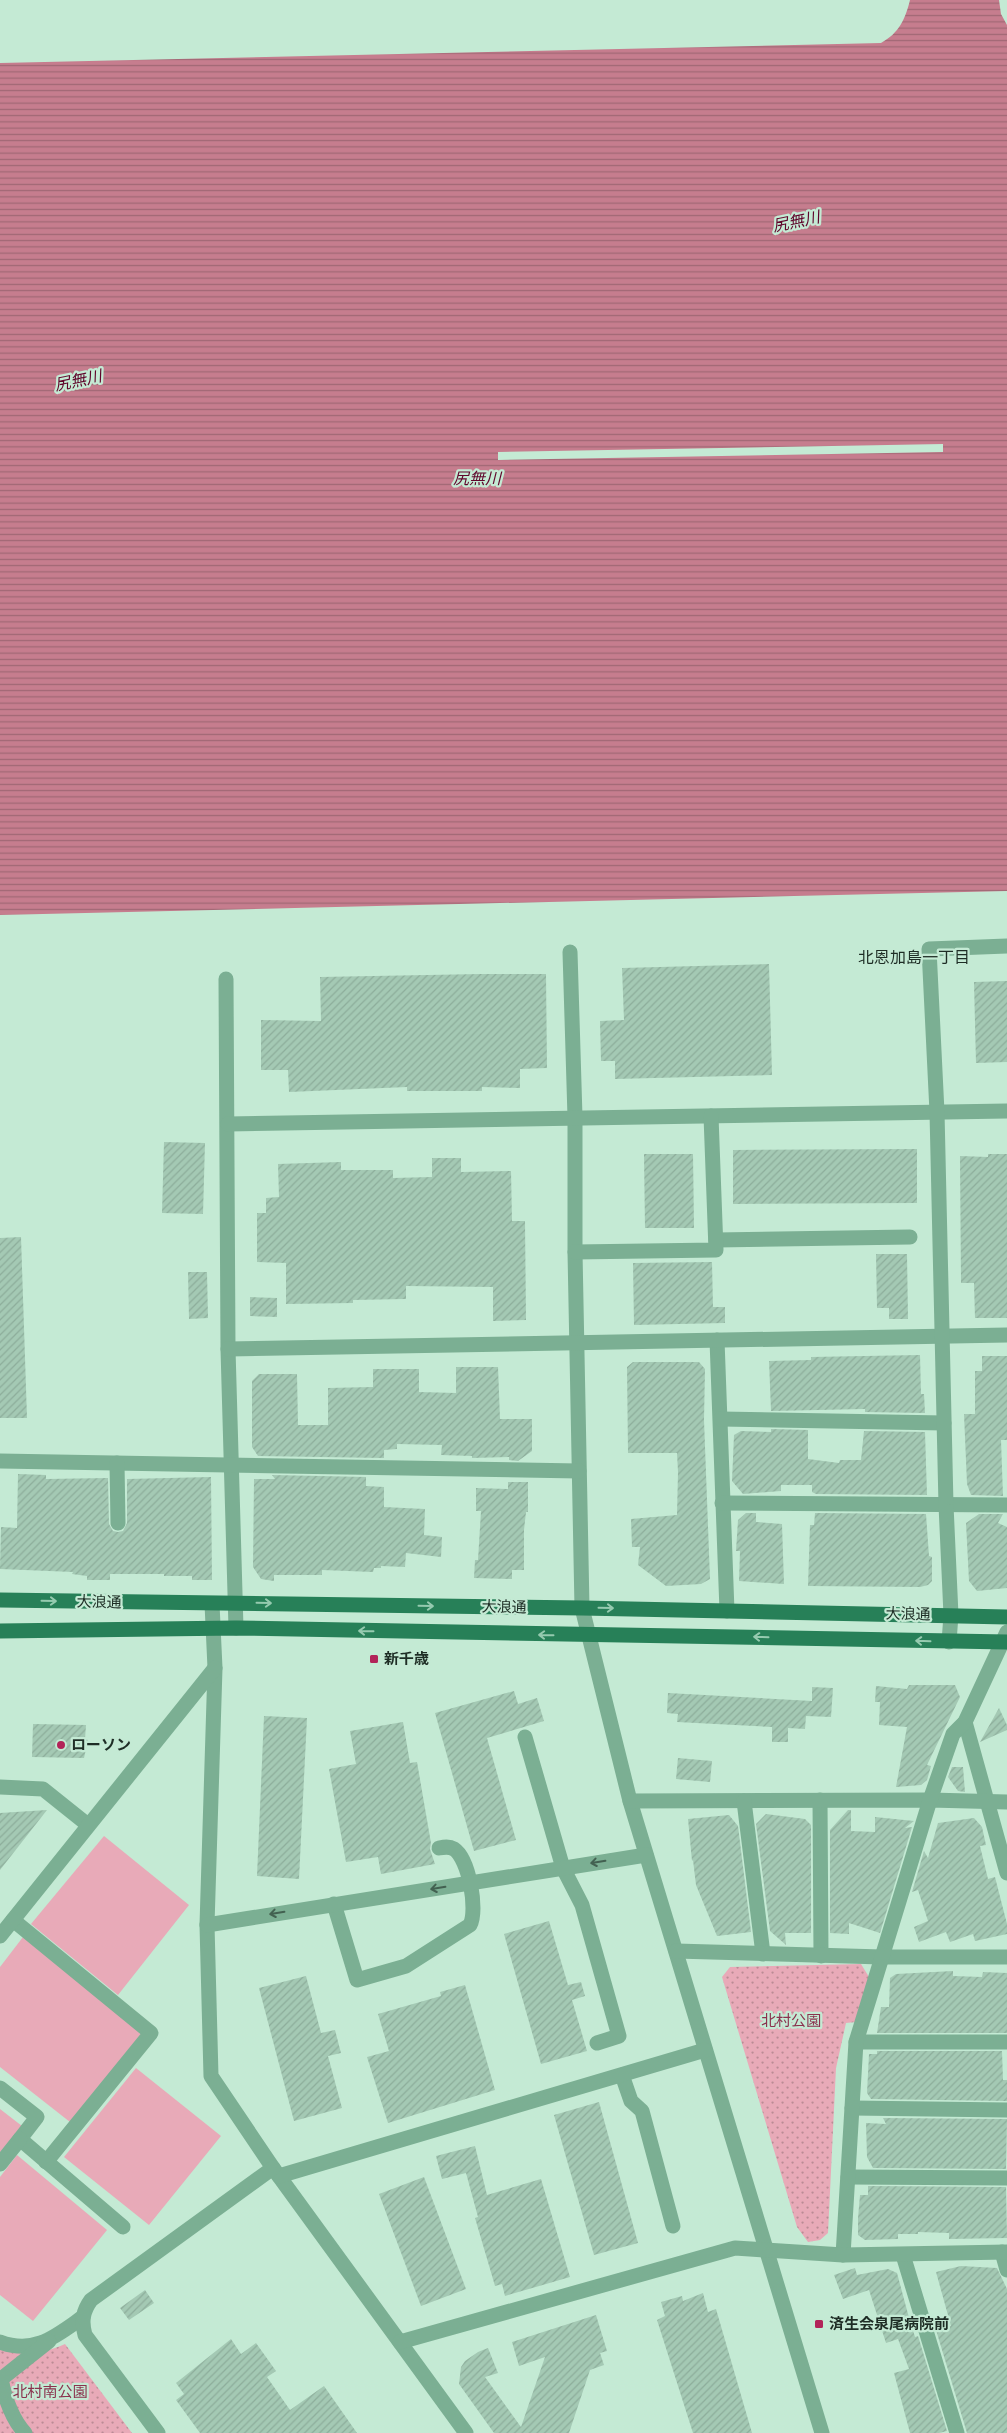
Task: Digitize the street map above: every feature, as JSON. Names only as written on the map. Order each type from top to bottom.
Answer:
[{"type":"main road","name":"大浪通","points":[[0,1600],[582,1608],[1007,1617]]},
{"type":"main road","name":"大浪通","points":[[0,1632],[236,1628],[589,1636],[728,1636],[949,1642],[1005,1638]]},
{"type":"street","points":[[949,1642],[951,1615],[941,1336],[937,1112],[929,949],[1007,946]]},
{"type":"street","points":[[570,952],[575,1117],[582,1608],[630,1801],[765,2251],[822,2433]]},
{"type":"street","points":[[226,980],[228,1349],[236,1628]]},
{"type":"street","points":[[228,1124],[1007,1110]]},
{"type":"street","points":[[576,1252],[716,1250],[711,1116]]},
{"type":"street","points":[[716,1240],[910,1237]]},
{"type":"street","points":[[228,1349],[1007,1335]]},
{"type":"street","points":[[718,1340],[727,1611]]},
{"type":"street","points":[[721,1419],[944,1423]]},
{"type":"street","points":[[0,1461],[579,1471]]},
{"type":"street","points":[[118,1463],[118,1523]]},
{"type":"street","points":[[722,1503],[1007,1505]]},
{"type":"street","points":[[212,1604],[215,1668],[207,1925],[211,2076],[276,2172],[466,2433]]},
{"type":"street","points":[[843,2255],[856,2042],[930,1800],[953,1734],[965,1722],[1005,1638]]},
{"type":"street","points":[[0,1936],[215,1668]]},
{"type":"street","points":[[965,1722],[1007,1873]]},
{"type":"street","points":[[525,1737],[563,1868],[582,1905],[619,2036],[597,2043]]},
{"type":"street","points":[[0,1787],[43,1789],[88,1825]]},
{"type":"street","points":[[820,1800],[820,1956]]},
{"type":"street","points":[[630,1801],[930,1800],[1007,1802]]},
{"type":"street","points":[[744,1801],[763,1954]]},
{"type":"street","points":[[334,1904],[357,1980],[406,1966],[470,1925],[474,1910],[469,1883],[460,1856],[448,1846],[439,1848]]},
{"type":"street","points":[[207,1925],[646,1855]]},
{"type":"street","points":[[13,1920],[151,2032],[46,2162]]},
{"type":"street","points":[[676,1951],[820,1956],[1007,1957]]},
{"type":"street","points":[[856,2042],[1007,2042]]},
{"type":"street","points":[[25,2433],[18,2426],[10,2409],[0,2378],[83,2317],[91,2300],[276,2172],[706,2050]]},
{"type":"street","points":[[622,2075],[631,2102],[642,2111],[673,2226]]},
{"type":"street","points":[[0,2088],[37,2117],[0,2164]]},
{"type":"street","points":[[852,2108],[1007,2110]]},
{"type":"street","points":[[20,2139],[123,2227]]},
{"type":"street","points":[[848,2177],[1007,2178]]},
{"type":"street","points":[[400,2342],[735,2248],[843,2255],[1004,2252],[1007,2270]]},
{"type":"street","points":[[903,2255],[957,2433]]},
{"type":"street","points":[[83,2317],[85,2335],[158,2433]]},
{"type":"street","points":[[0,2342],[14,2346],[38,2345],[49,2341]]},
{"type":"green space","points":[[104,1836],[189,1905],[118,1995],[31,1924]]},
{"type":"green space","points":[[23,1937],[142,2033],[70,2122],[0,2067],[0,1967]]},
{"type":"green space","name":"北村公園","points":[[861,1964],[869,1977],[856,2022],[846,2023],[836,2068],[828,2233],[820,2240],[808,2242],[797,2227],[722,1977],[730,1967]]},
{"type":"green space","points":[[136,2068],[221,2136],[149,2225],[64,2157]]},
{"type":"green space","points":[[0,2109],[22,2126],[0,2153]]},
{"type":"green space","points":[[17,2155],[107,2230],[33,2321],[0,2295],[0,2177]]},
{"type":"green space","name":"北村南公園","points":[[65,2344],[132,2433],[0,2433],[0,2349],[33,2352],[49,2350]]},
{"type":"water","name":"尻無川","points":[[910,0],[999,0],[1001,14],[1007,25],[1007,891],[0,915],[0,63],[881,43],[897,30],[906,14]]},
{"type":"pier","points":[[943,444],[943,452],[498,460],[498,452]]},
{"type":"building","points":[[769,964],[772,1075],[615,1079],[615,1061],[601,1061],[600,1021],[624,1020],[622,968]]},
{"type":"building","points":[[546,974],[547,1068],[520,1069],[520,1088],[482,1087],[482,1091],[407,1091],[407,1087],[289,1092],[288,1070],[261,1070],[261,1020],[321,1021],[320,977]]},
{"type":"building","points":[[1007,981],[1007,1062],[976,1063],[974,982]]},
{"type":"building","points":[[164,1142],[205,1143],[203,1214],[162,1213]]},
{"type":"building","points":[[917,1149],[917,1203],[733,1204],[733,1150]]},
{"type":"building","points":[[644,1154],[693,1154],[694,1228],[645,1228]]},
{"type":"building","points":[[988,1154],[1007,1154],[1007,1318],[975,1318],[974,1283],[961,1283],[960,1156],[988,1157]]},
{"type":"building","points":[[432,1158],[461,1158],[461,1172],[511,1171],[512,1221],[525,1221],[526,1320],[493,1321],[493,1287],[406,1286],[406,1299],[353,1300],[353,1303],[286,1304],[286,1263],[257,1262],[257,1213],[266,1213],[266,1198],[279,1197],[278,1164],[341,1162],[341,1170],[393,1170],[393,1178],[432,1177]]},
{"type":"building","points":[[21,1237],[27,1418],[0,1418],[0,1238]]},
{"type":"building","points":[[876,1254],[907,1254],[908,1319],[889,1319],[889,1308],[877,1308]]},
{"type":"building","points":[[712,1262],[713,1307],[725,1307],[725,1323],[634,1325],[633,1263]]},
{"type":"building","points":[[188,1272],[207,1272],[208,1318],[189,1319]]},
{"type":"building","points":[[250,1297],[277,1298],[277,1317],[250,1316]]},
{"type":"building","points":[[920,1355],[921,1394],[924,1394],[925,1413],[865,1412],[865,1409],[771,1411],[769,1361],[811,1360],[811,1357]]},
{"type":"building","points":[[982,1356],[1007,1356],[1007,1440],[1001,1440],[1003,1496],[971,1495],[967,1484],[964,1414],[975,1414],[975,1371],[982,1371]]},
{"type":"building","points":[[633,1362],[699,1362],[705,1369],[704,1420],[710,1579],[701,1584],[666,1586],[638,1565],[640,1547],[632,1547],[631,1519],[677,1515],[678,1472],[677,1453],[628,1453],[627,1367]]},
{"type":"building","points":[[456,1367],[498,1367],[500,1419],[532,1419],[532,1451],[518,1461],[509,1460],[509,1457],[472,1458],[472,1456],[441,1455],[442,1445],[397,1444],[397,1449],[384,1450],[384,1458],[258,1456],[252,1447],[252,1381],[259,1374],[297,1374],[298,1425],[328,1425],[328,1388],[373,1387],[373,1369],[419,1369],[419,1392],[456,1393]]},
{"type":"building","points":[[771,1429],[808,1430],[808,1459],[839,1463],[840,1460],[861,1460],[864,1431],[925,1432],[927,1495],[816,1494],[812,1492],[812,1485],[781,1485],[781,1491],[743,1494],[732,1481],[734,1435],[741,1431],[771,1432]]},
{"type":"building","points":[[18,1474],[46,1475],[46,1479],[108,1478],[109,1524],[113,1531],[118,1532],[123,1531],[127,1523],[127,1479],[211,1477],[212,1580],[192,1580],[192,1576],[164,1576],[164,1574],[110,1574],[110,1580],[87,1580],[87,1576],[72,1574],[73,1572],[0,1569],[1,1527],[17,1528]]},
{"type":"building","points":[[272,1475],[366,1477],[366,1486],[384,1487],[384,1507],[425,1509],[424,1535],[442,1537],[441,1557],[406,1553],[405,1567],[381,1566],[381,1568],[374,1568],[373,1572],[322,1570],[322,1575],[274,1575],[274,1581],[261,1579],[253,1567],[254,1479],[275,1479]]},
{"type":"building","points":[[508,1482],[528,1482],[528,1512],[526,1512],[524,1530],[524,1570],[512,1570],[512,1579],[474,1578],[475,1560],[478,1560],[481,1511],[476,1511],[476,1488],[508,1489]]},
{"type":"building","points":[[746,1513],[756,1513],[756,1522],[782,1524],[784,1584],[739,1581],[740,1551],[736,1551],[738,1520]]},
{"type":"building","points":[[815,1513],[926,1514],[929,1556],[932,1557],[932,1581],[928,1585],[920,1587],[808,1586],[810,1525],[814,1525]]},
{"type":"building","points":[[979,1514],[1003,1514],[998,1523],[1007,1527],[1007,1588],[977,1591],[969,1581],[966,1523]]},
{"type":"building","points":[[909,1685],[955,1685],[960,1697],[927,1765],[931,1766],[927,1780],[921,1785],[896,1787],[907,1727],[879,1725],[880,1702],[875,1702],[876,1686],[907,1689]]},
{"type":"building","points":[[812,1687],[833,1688],[831,1717],[806,1716],[805,1729],[788,1728],[788,1742],[772,1742],[772,1727],[677,1722],[678,1714],[667,1713],[668,1693],[812,1701]]},
{"type":"building","points":[[514,1691],[518,1704],[537,1698],[544,1721],[487,1738],[516,1840],[474,1851],[435,1713]]},
{"type":"building","points":[[999,1708],[1007,1725],[1007,1730],[980,1742]]},
{"type":"building","points":[[264,1716],[307,1718],[299,1879],[257,1876]]},
{"type":"building","points":[[403,1722],[410,1763],[417,1762],[431,1843],[430,1849],[435,1864],[381,1874],[378,1857],[346,1862],[329,1769],[356,1764],[350,1731]]},
{"type":"building","name":"ローソン","points":[[33,1724],[86,1725],[85,1739],[88,1740],[84,1758],[32,1757]]},
{"type":"building","points":[[678,1758],[712,1761],[710,1782],[676,1779]]},
{"type":"building","points":[[952,1767],[963,1767],[965,1792],[958,1791],[948,1777]]},
{"type":"building","points":[[47,1810],[0,1870],[0,1813]]},
{"type":"building","points":[[848,1810],[851,1810],[851,1831],[875,1832],[875,1817],[914,1821],[905,1828],[912,1827],[880,1933],[849,1923],[849,1934],[830,1933],[830,1830]]},
{"type":"building","points":[[766,1814],[805,1819],[811,1825],[811,1933],[785,1933],[786,1945],[770,1931],[756,1824]]},
{"type":"building","points":[[729,1815],[738,1826],[751,1932],[717,1936],[696,1885],[688,1819]]},
{"type":"building","points":[[974,1818],[982,1827],[986,1845],[980,1846],[988,1879],[995,1877],[1007,1924],[1007,1934],[975,1941],[973,1934],[950,1942],[946,1932],[919,1942],[914,1927],[928,1921],[918,1890],[912,1892],[924,1851],[928,1858],[938,1823]]},
{"type":"building","points":[[549,1921],[568,1985],[581,1982],[585,1996],[572,2000],[587,2051],[541,2064],[504,1934]]},
{"type":"building","points":[[953,1971],[953,1976],[982,1977],[983,1972],[1007,1973],[1007,2033],[877,2033],[881,2007],[889,2007],[890,1978],[896,1974]]},
{"type":"building","points":[[306,1976],[321,2033],[335,2030],[341,2053],[328,2056],[342,2108],[294,2121],[259,1988]]},
{"type":"building","points":[[465,1985],[495,2090],[388,2123],[367,2057],[389,2051],[378,2014],[441,1996],[440,1992]]},
{"type":"building","points":[[877,2051],[1002,2051],[1003,2080],[1007,2080],[1007,2101],[871,2099],[867,2093],[869,2054],[877,2054]]},
{"type":"building","points":[[599,2102],[638,2243],[594,2255],[554,2115]]},
{"type":"building","points":[[883,2118],[1007,2119],[1006,2169],[873,2168],[867,2157],[866,2123],[886,2124]]},
{"type":"building","points":[[475,2146],[487,2195],[541,2179],[570,2277],[505,2296],[502,2284],[495,2286],[475,2218],[478,2217],[466,2173],[442,2179],[436,2156]]},
{"type":"building","points":[[424,2177],[466,2289],[421,2306],[379,2194]]},
{"type":"building","points":[[868,2186],[1006,2187],[1007,2238],[949,2239],[949,2233],[918,2232],[918,2234],[898,2234],[898,2239],[865,2240],[858,2235],[858,2218],[860,2195],[868,2195]]},
{"type":"building","points":[[961,2266],[997,2268],[1007,2289],[1007,2433],[967,2433],[936,2330],[951,2326],[936,2272]]},
{"type":"building","points":[[855,2268],[857,2275],[888,2269],[897,2273],[915,2337],[918,2336],[947,2431],[939,2433],[910,2433],[894,2373],[909,2369],[898,2339],[886,2343],[869,2290],[843,2299],[834,2275]]},
{"type":"building","points":[[145,2290],[154,2303],[129,2320],[120,2308]]},
{"type":"building","points":[[703,2293],[708,2312],[716,2309],[752,2433],[693,2433],[657,2320],[665,2316],[661,2302],[682,2296],[683,2301]]},
{"type":"building","points":[[596,2315],[607,2351],[600,2353],[604,2365],[590,2370],[569,2433],[494,2433],[459,2384],[461,2367],[465,2361],[488,2348],[498,2373],[485,2377],[521,2427],[545,2357],[519,2366],[512,2342]]},
{"type":"building","points":[[231,2339],[241,2354],[256,2343],[276,2371],[267,2377],[290,2410],[324,2386],[357,2433],[200,2433],[176,2400],[184,2394],[176,2383]]},
{"type":"place","name":"新千歳","points":[[374,1659]]},
{"type":"place","name":"ローソン","points":[[61,1745]]},
{"type":"place","name":"済生会泉尾病院前","points":[[819,2324]]},
{"type":"district","name":"北恩加島一丁目","points":[[914,957]]}]
